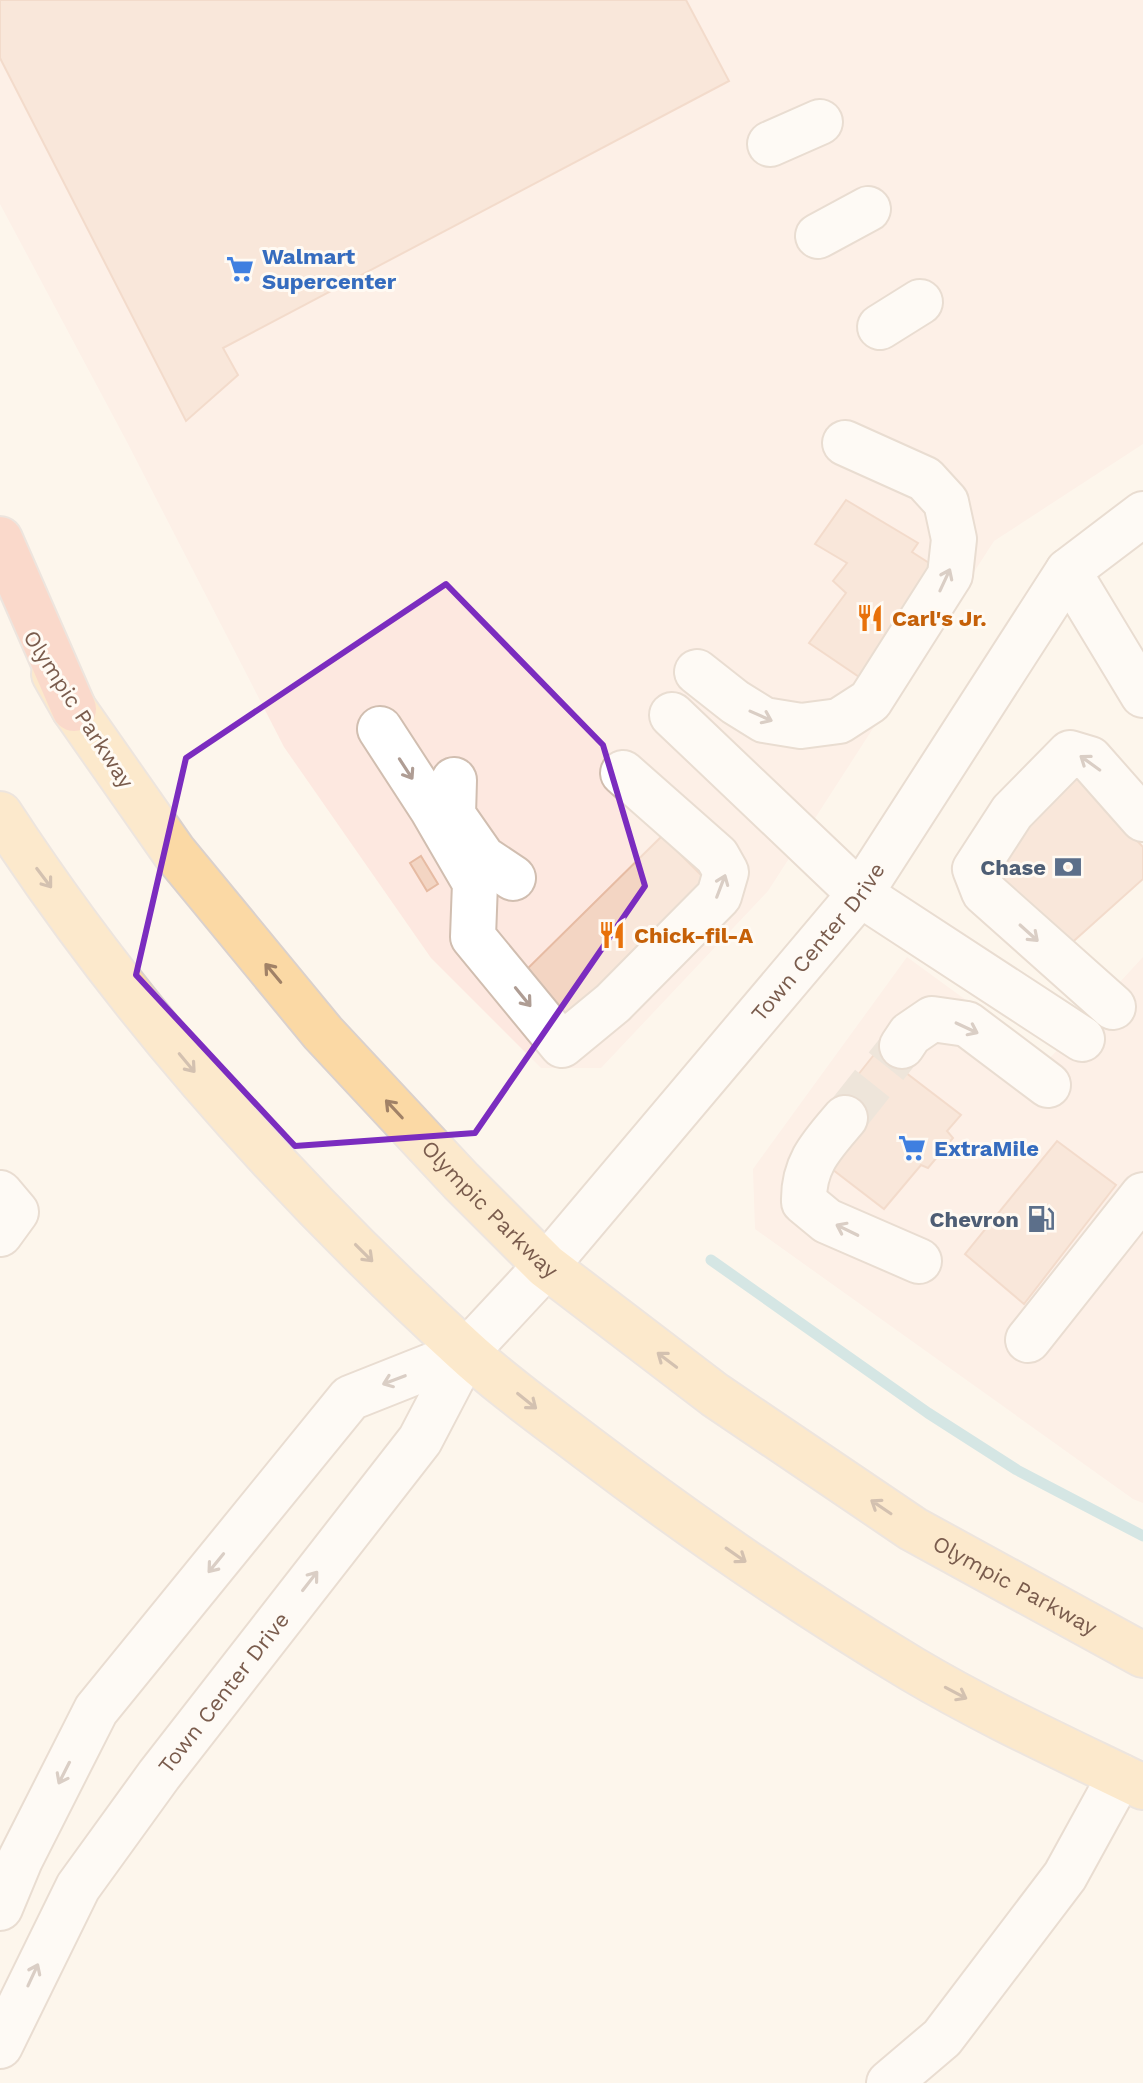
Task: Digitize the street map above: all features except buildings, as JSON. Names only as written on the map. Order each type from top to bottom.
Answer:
[{"type":"highway","points":[[0,539],[74,709]]},
{"type":"main road","name":"Olympic Parkway","points":[[0,585],[74,709],[174,852],[323,1033],[461,1181],[546,1266],[715,1395],[913,1529],[1143,1655]]},
{"type":"main road","points":[[0,814],[137,1003],[234,1119],[367,1257],[466,1352],[653,1498],[774,1581],[913,1670],[1132,1781]]},
{"type":"street","points":[[770,144],[820,122]]},
{"type":"street","points":[[818,236],[868,209]]},
{"type":"street","points":[[880,327],[920,302]]},
{"type":"street","points":[[697,672],[764,720],[801,726],[839,721],[870,701],[950,575],[954,539],[946,502],[925,479],[845,443]]},
{"type":"street","name":"Town Center Drive","points":[[0,2046],[78,1887],[159,1775],[420,1440],[466,1352],[546,1266],[860,894],[1068,571],[1143,514]]},
{"type":"street","points":[[1068,571],[1143,695]]},
{"type":"street","points":[[672,715],[860,894],[1082,1039]]},
{"type":"street","points":[[380,729],[475,883],[473,937],[562,1045],[613,1003],[719,896],[726,872],[717,856],[623,773]]},
{"type":"street","points":[[1113,1007],[984,892],[975,869],[1012,812],[1070,753],[1090,759],[1143,819]]},
{"type":"street","points":[[454,780],[453,815],[483,858],[513,878]]},
{"type":"street","points":[[902,1046],[910,1034],[932,1019],[967,1024],[1048,1085]]},
{"type":"street","points":[[845,1118],[818,1149],[803,1182],[804,1202],[827,1221],[919,1261]]},
{"type":"street","points":[[0,1193],[16,1212],[0,1234]]},
{"type":"street","points":[[1028,1340],[1143,1195]]},
{"type":"street","name":"Town Center Drive","points":[[0,1908],[10,1857],[96,1710],[350,1398],[466,1352]]},
{"type":"street","points":[[889,2083],[942,2038],[1065,1876],[1132,1781]]},
{"type":"street","points":[[10,1857],[78,1887]]},
{"type":"highlighted area","points":[[446,584],[603,745],[645,886],[475,1133],[295,1146],[136,975],[186,758]]},
{"type":"shaded area","points":[[0,0],[1143,0],[1143,444],[994,541],[768,891],[601,1068],[541,1068],[431,958],[284,747],[0,204]]},
{"type":"shaded area","points":[[907,957],[1048,1060],[1143,957],[1143,1503],[1133,1499],[755,1229],[753,1169]]},
{"type":"waterway","points":[[711,1260],[928,1413],[1017,1470],[1143,1536]]},
{"type":"tunnel","points":[[845,1118],[902,1046]]},
{"type":"place","name":"Walmart Supercenter","points":[[240,269]]},
{"type":"place","name":"Carl's Jr.","points":[[870,618]]},
{"type":"place","name":"Chase","points":[[1068,867]]},
{"type":"place","name":"Chick-fil-A","points":[[612,935]]},
{"type":"place","name":"ExtraMile","points":[[912,1148]]},
{"type":"place","name":"Chevron","points":[[1041,1219]]}]
